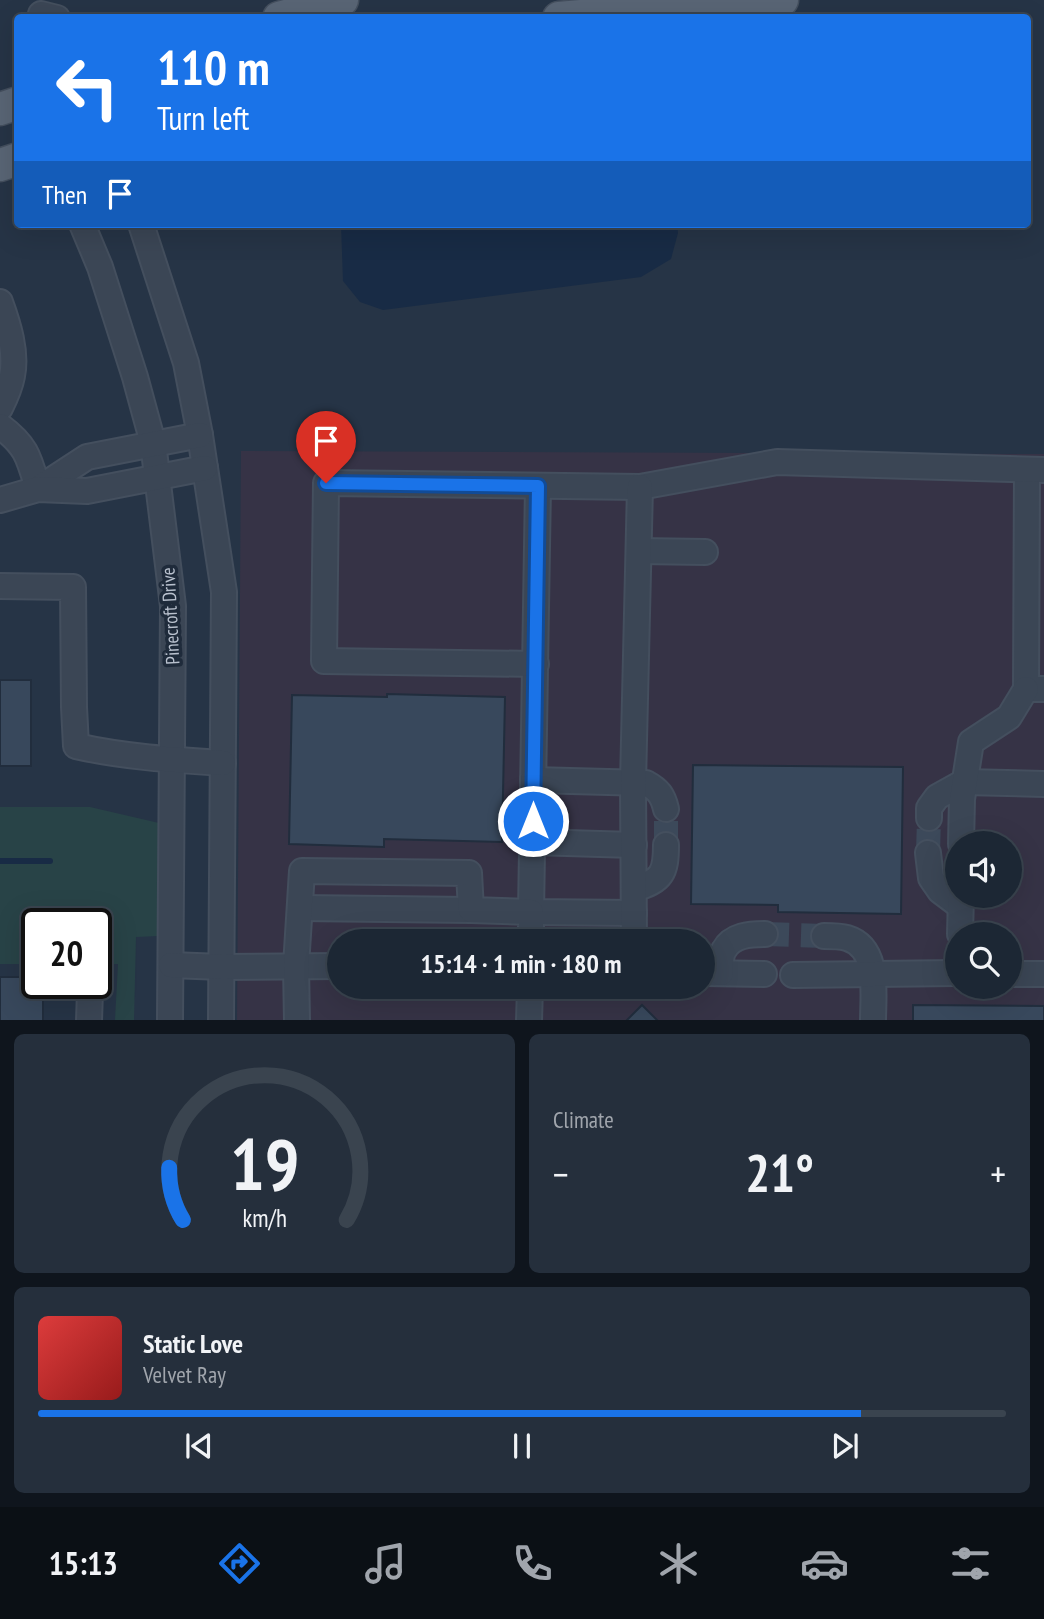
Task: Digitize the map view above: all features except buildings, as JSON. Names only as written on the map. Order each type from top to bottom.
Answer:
[{"type":"main road","points":[[288,14],[311,4],[342,0]]},
{"type":"main road","points":[[598,14],[714,2],[782,0]]},
{"type":"street","name":"Pinecroft Drive","points":[[84,228],[100,267],[153,443],[173,606],[170,1020]]},
{"type":"street","points":[[142,228],[186,363],[224,592],[221,1020]]},
{"type":"street","points":[[0,302],[10,334],[14,367],[0,408]]},
{"type":"street","points":[[0,426],[23,447],[38,489]]},
{"type":"street","points":[[0,500],[38,489],[87,457],[200,435]]},
{"type":"street","points":[[536,664],[324,661],[326,483],[640,487],[777,462],[1036,471],[1035,689],[1009,717],[971,742],[962,799],[961,831]]},
{"type":"street","points":[[38,489],[86,491],[205,468]]},
{"type":"street","points":[[531,929],[538,486]]},
{"type":"street","points":[[634,929],[633,783],[640,487]]},
{"type":"street","points":[[639,551],[705,552]]},
{"type":"street","points":[[0,586],[73,587],[76,746],[172,760],[223,763]]},
{"type":"street","points":[[533,780],[646,783],[657,789],[664,798],[666,809]]},
{"type":"street","points":[[929,818],[929,808],[937,797],[964,782],[1044,784]]},
{"type":"street","points":[[532,842],[634,845]]},
{"type":"street","points":[[300,908],[531,912],[634,901],[660,877],[666,863],[666,845]]},
{"type":"street","points":[[928,853],[931,878],[945,894]]},
{"type":"street","points":[[297,1020],[296,966],[302,871],[469,873],[471,911]]},
{"type":"street","points":[[715,967],[723,951],[732,942],[746,934],[765,934]]},
{"type":"street","points":[[824,936],[845,937],[867,952],[872,974],[873,1020]]},
{"type":"street","points":[[171,965],[327,966]]},
{"type":"street","points":[[715,973],[764,974]]},
{"type":"street","points":[[793,975],[945,973]]},
{"type":"street","points":[[1022,974],[1044,974]]},
{"type":"street","points":[[89,1020],[90,999]]},
{"type":"street","points":[[529,1020],[530,999]]},
{"type":"shaded area","points":[[241,451],[1044,454],[1044,1020],[237,1020]]},
{"type":"green space","points":[[0,807],[90,807],[159,823],[158,936],[136,937],[134,1020],[115,1020],[118,964],[112,964],[112,908],[21,908],[21,964],[0,964]]},
{"type":"water","points":[[341,228],[677,228],[671,259],[641,277],[383,310],[360,302],[343,281]]},
{"type":"waterway","points":[[0,861],[50,861]]},
{"type":"tunnel","points":[[666,809],[666,845]]},
{"type":"tunnel","points":[[928,853],[929,818]]},
{"type":"tunnel","points":[[765,934],[824,936]]},
{"type":"route","points":[[326,483],[538,486],[533,821]]}]
